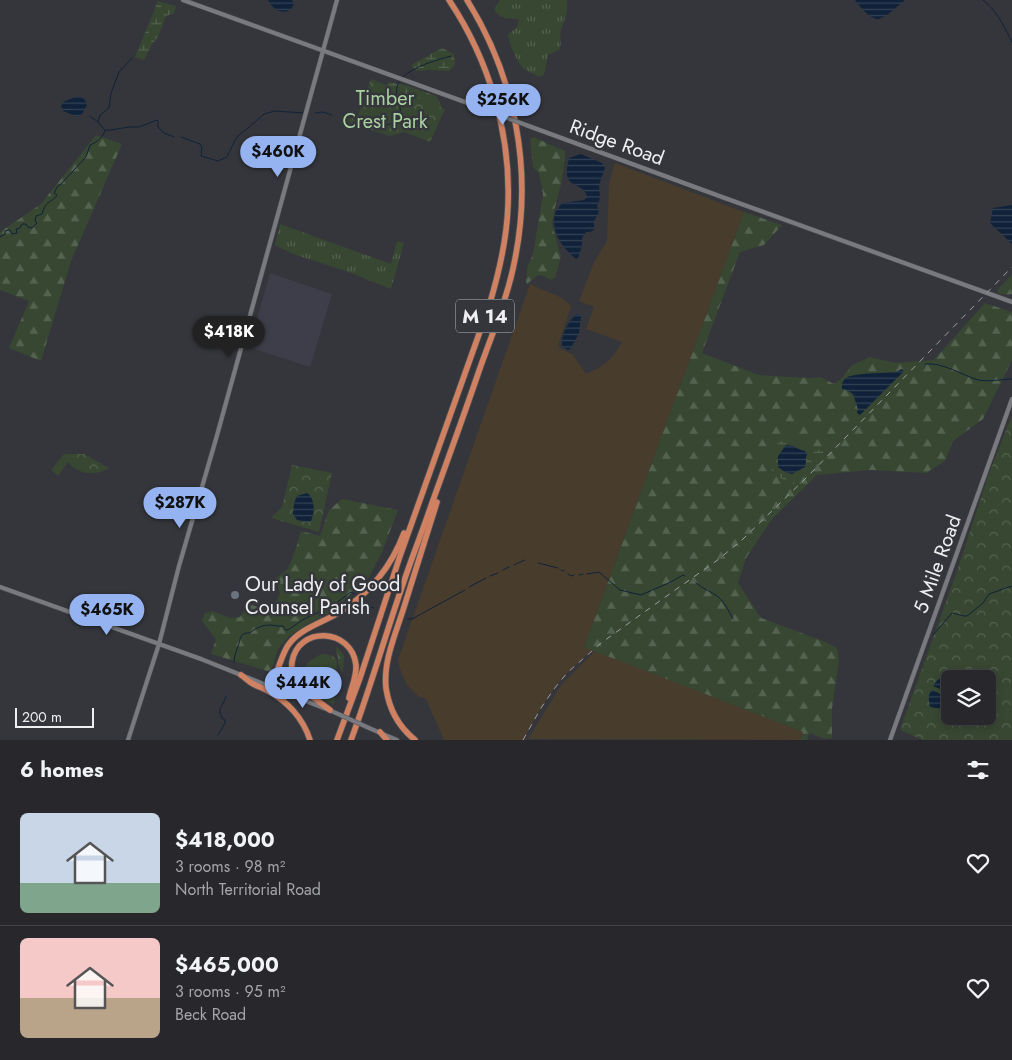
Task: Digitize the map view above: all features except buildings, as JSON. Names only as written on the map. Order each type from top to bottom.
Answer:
[{"type":"highway","name":"M 14","points":[[337,740],[497,280],[504,248],[508,204],[504,138],[484,67],[474,43],[450,0]]},
{"type":"highway","name":"M 14","points":[[352,740],[403,584],[508,286],[518,241],[522,180],[516,126],[510,98],[500,68],[482,25],[467,0]]},
{"type":"highway","points":[[416,740],[404,729],[392,710],[386,687],[386,670],[448,460]]},
{"type":"highway","points":[[272,687],[286,648],[296,636],[341,611],[369,589],[381,575],[402,540],[420,492],[432,469]]},
{"type":"highway","points":[[333,712],[300,688],[296,684],[292,672],[292,660],[297,648],[305,641],[319,636],[331,636],[342,641],[347,645],[354,657],[356,665],[355,674],[342,725]]},
{"type":"highway","points":[[241,675],[251,683],[267,690],[289,706],[300,719],[310,740]]},
{"type":"highway","points":[[380,732],[388,740]]},
{"type":"street","name":"Ridge Road","points":[[183,0],[487,110],[722,198],[1012,302]]},
{"type":"street","points":[[128,740],[159,644],[179,566],[337,0]]},
{"type":"street","name":"5 Mile Road","points":[[890,740],[1012,399]]},
{"type":"street","points":[[0,587],[241,675],[397,740]]},
{"type":"shaded area","points":[[615,163],[744,212],[584,647],[592,650],[567,673],[554,689],[523,740],[444,740],[426,699],[418,696],[407,685],[398,660],[530,284],[562,298],[571,306],[558,345],[561,349],[573,355],[586,374],[608,361],[622,342],[586,329],[594,307],[579,301],[594,262],[607,241],[609,184]]},
{"type":"shaded area","points":[[270,273],[332,294],[310,367],[249,347]]},
{"type":"shaded area","points":[[595,651],[803,732],[800,740],[528,739],[562,684]]},
{"type":"green space","points":[[500,0],[567,0],[567,12],[560,33],[561,44],[559,50],[548,55],[544,75],[539,77],[524,69],[519,63],[511,47],[508,34],[514,30],[519,21],[518,19],[504,17],[496,12],[494,9]]},
{"type":"green space","points":[[158,1],[176,6],[174,13],[166,16],[158,37],[144,60],[135,57]]},
{"type":"green space","points":[[442,48],[454,54],[455,65],[449,71],[416,71],[411,65]]},
{"type":"green space","name":"Timber Crest Park","points":[[371,79],[445,109],[430,142],[404,132],[390,136],[343,121],[345,113],[358,115]]},
{"type":"green space","points":[[388,82],[406,85],[436,96],[443,109],[428,137],[375,119]]},
{"type":"green space","points":[[96,135],[122,144],[71,261],[41,361],[9,348],[29,301],[0,290],[0,232],[41,204]]},
{"type":"green space","points":[[533,137],[565,151],[561,184],[552,224],[561,257],[555,278],[550,280],[538,275],[527,284],[527,268],[533,254],[543,194],[539,173],[533,167],[530,139]]},
{"type":"green space","points":[[744,212],[782,225],[764,245],[740,252],[702,353],[759,375],[821,377],[834,384],[841,379],[852,365],[870,357],[895,363],[934,360],[985,303],[1012,312],[1012,360],[983,419],[953,441],[945,461],[926,473],[871,470],[817,475],[772,519],[746,558],[738,583],[761,618],[837,648],[839,661],[832,708],[832,738],[826,739],[809,733],[807,740],[800,740],[803,732],[584,647]],"holes":[[[902,369],[902,373],[857,413],[858,409],[853,394],[847,390],[853,375],[896,372]],[[787,437],[809,449],[773,474]]]},
{"type":"green space","points":[[280,224],[391,264],[397,241],[404,243],[391,289],[346,271],[293,254],[275,245]]},
{"type":"green space","points":[[1012,275],[1012,294],[1000,294],[997,292],[998,289]]},
{"type":"green space","points":[[1012,415],[1012,740],[923,740],[900,730],[957,571],[988,476]]},
{"type":"green space","points":[[787,437],[809,449],[823,450],[823,454],[793,485],[773,474],[770,466],[771,458],[778,443]],"holes":[[[792,445],[801,450],[785,472],[778,467],[778,456]]]},
{"type":"green space","points":[[64,454],[84,454],[109,468],[98,473],[86,473],[68,462],[58,476],[51,470]]},
{"type":"green space","points":[[292,465],[332,473],[319,532],[271,518],[282,507]]},
{"type":"green space","points":[[342,499],[398,510],[382,552],[367,581],[333,611],[289,636],[278,649],[271,672],[211,654],[216,639],[202,621],[205,613],[213,611],[230,618],[240,617],[246,608],[252,605],[264,609],[272,608],[280,594],[276,578],[288,569],[301,531],[320,536],[329,510]]},
{"type":"green space","points":[[337,647],[344,655],[343,673],[338,663]]},
{"type":"green space","points":[[322,654],[331,655],[337,661],[334,704],[310,692],[301,681],[307,664]]},
{"type":"water","points":[[268,0],[292,0],[294,4],[288,11],[284,12],[273,7]]},
{"type":"water","points":[[855,0],[905,0],[882,18],[876,19],[862,9]]},
{"type":"water","points":[[78,96],[86,101],[87,105],[82,114],[78,117],[63,111],[61,106],[63,102]]},
{"type":"water","points":[[581,154],[602,163],[605,168],[599,185],[600,198],[594,230],[586,232],[582,238],[582,246],[576,259],[562,245],[556,233],[554,220],[555,213],[562,203],[584,200],[587,197],[583,190],[568,179],[567,175],[569,158]]},
{"type":"water","points":[[1012,205],[1012,244],[990,223],[993,208]]},
{"type":"water","points":[[577,314],[581,317],[579,333],[568,350],[562,346],[564,332]]},
{"type":"water","points":[[902,369],[904,371],[860,415],[857,413],[858,409],[853,394],[842,389],[844,380],[850,376],[896,372]]},
{"type":"water","points":[[786,445],[805,451],[807,454],[805,467],[792,474],[778,467],[778,456]]},
{"type":"water","points":[[307,493],[312,498],[314,510],[311,521],[307,522],[297,520],[293,514],[297,496]]},
{"type":"water","points":[[941,678],[941,690],[933,686]]},
{"type":"water","points":[[932,690],[941,694],[941,709],[930,707],[930,692]]},
{"type":"waterway","points":[[983,0],[996,14],[1012,42]]},
{"type":"waterway","points":[[403,77],[419,67],[451,56]]},
{"type":"waterway","points":[[98,122],[100,115],[109,108],[111,93],[119,72],[132,58]]},
{"type":"waterway","points":[[343,115],[384,125],[393,122],[400,113],[397,99],[397,86],[399,82]]},
{"type":"waterway","points":[[181,137],[200,144],[202,148],[201,156],[218,161],[227,157],[239,135],[264,114],[275,111],[303,113]]},
{"type":"waterway","points":[[315,113],[323,112],[332,115]]},
{"type":"waterway","points":[[90,116],[104,129]]},
{"type":"waterway","points":[[105,130],[139,127],[157,120],[158,127],[164,133],[174,137]]},
{"type":"waterway","points":[[0,237],[8,230],[12,234],[17,233],[16,229],[20,228],[22,224],[32,228],[37,223],[35,221],[36,216],[42,214],[46,205],[56,197],[57,195],[54,193],[57,187],[86,157],[90,145],[95,143],[105,130]]},
{"type":"waterway","points":[[925,364],[938,365],[979,380],[1012,379]]},
{"type":"waterway","points":[[514,565],[525,560]]},
{"type":"waterway","points":[[538,563],[558,568]]},
{"type":"waterway","points":[[503,570],[509,567]]},
{"type":"waterway","points":[[587,574],[599,572],[620,590],[641,595],[683,575],[685,576]]},
{"type":"waterway","points":[[490,576],[498,573]]},
{"type":"waterway","points":[[568,574],[574,575]]},
{"type":"waterway","points":[[579,575],[583,574]]},
{"type":"waterway","points":[[469,587],[486,578]]},
{"type":"waterway","points":[[696,583],[720,598],[733,619]]},
{"type":"waterway","points":[[933,635],[952,613],[967,616],[983,603],[989,594],[1012,586]]},
{"type":"waterway","points":[[408,619],[412,619],[465,590]]},
{"type":"waterway","points":[[234,662],[242,635],[267,625],[283,626],[288,630],[304,619],[332,606],[351,592],[354,594]]},
{"type":"waterway","points":[[363,604],[374,608]]},
{"type":"waterway","points":[[218,735],[225,723],[220,714],[220,709],[226,696]]},
{"type":"railway","points":[[523,740],[541,708],[567,673],[601,643],[719,559],[743,539],[807,477],[1012,267]]},
{"type":"place","name":"Our Lady of Good Counsel Parish","points":[[235,595]]}]
